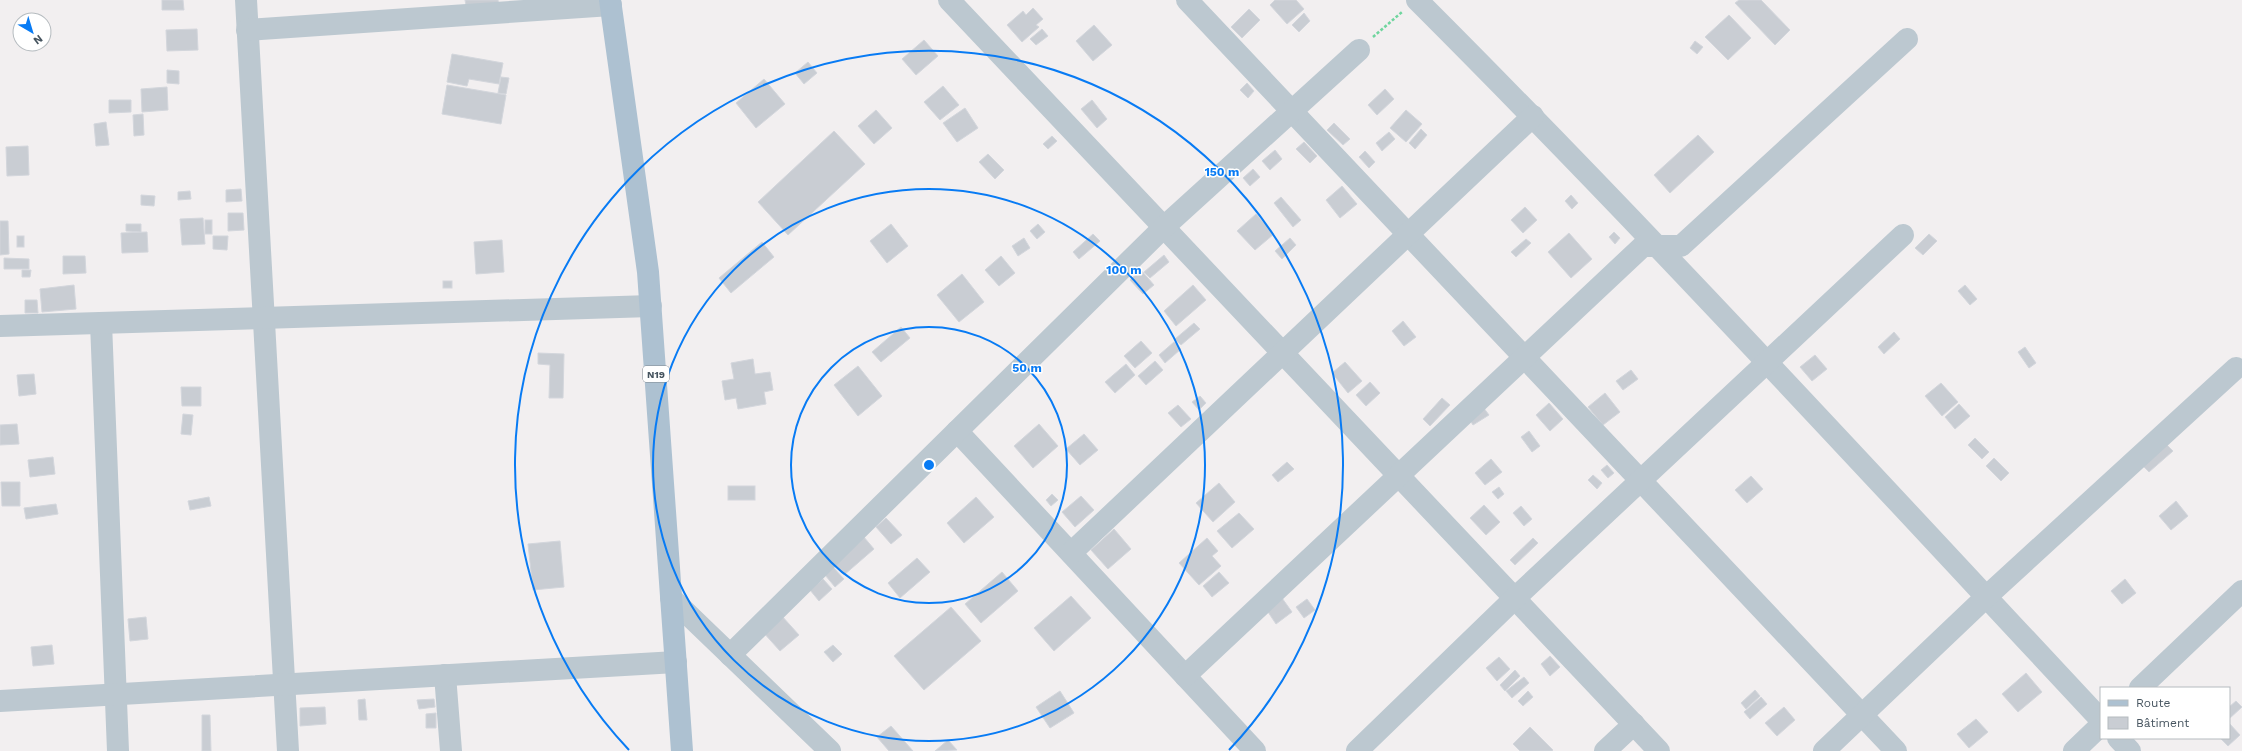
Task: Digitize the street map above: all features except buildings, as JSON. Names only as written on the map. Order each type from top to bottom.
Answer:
[{"type":"main road","name":"N19","points":[[610,2],[648,272],[682,751]]},
{"type":"street","points":[[246,0],[288,751]]},
{"type":"street","points":[[949,0],[1659,751]]},
{"type":"street","points":[[1187,0],[1896,751]]},
{"type":"street","points":[[247,30],[610,2]]},
{"type":"street","points":[[1410,5],[1533,116],[1768,362],[2100,719]]},
{"type":"street","points":[[1185,676],[1643,246],[1681,246],[1907,39]]},
{"type":"street","points":[[730,655],[1164,227],[1359,50]]},
{"type":"street","points":[[1071,553],[1533,116]]},
{"type":"street","points":[[1357,751],[1515,598],[1903,235]]},
{"type":"street","points":[[0,326],[651,306]]},
{"type":"street","points":[[101,323],[118,751]]},
{"type":"street","points":[[1824,751],[1986,597],[2236,368]]},
{"type":"street","points":[[957,431],[1255,751]]},
{"type":"street","points":[[671,598],[830,751]]},
{"type":"street","points":[[2141,687],[2239,601]]},
{"type":"street","points":[[0,701],[676,662]]},
{"type":"street","points":[[445,675],[451,751]]},
{"type":"street","points":[[1605,751],[1634,724]]},
{"type":"street","points":[[2074,751],[2100,726]]},
{"type":"street","points":[[2119,739],[2130,751]]},
{"type":"path","points":[[1359,50],[1410,5]]}]
